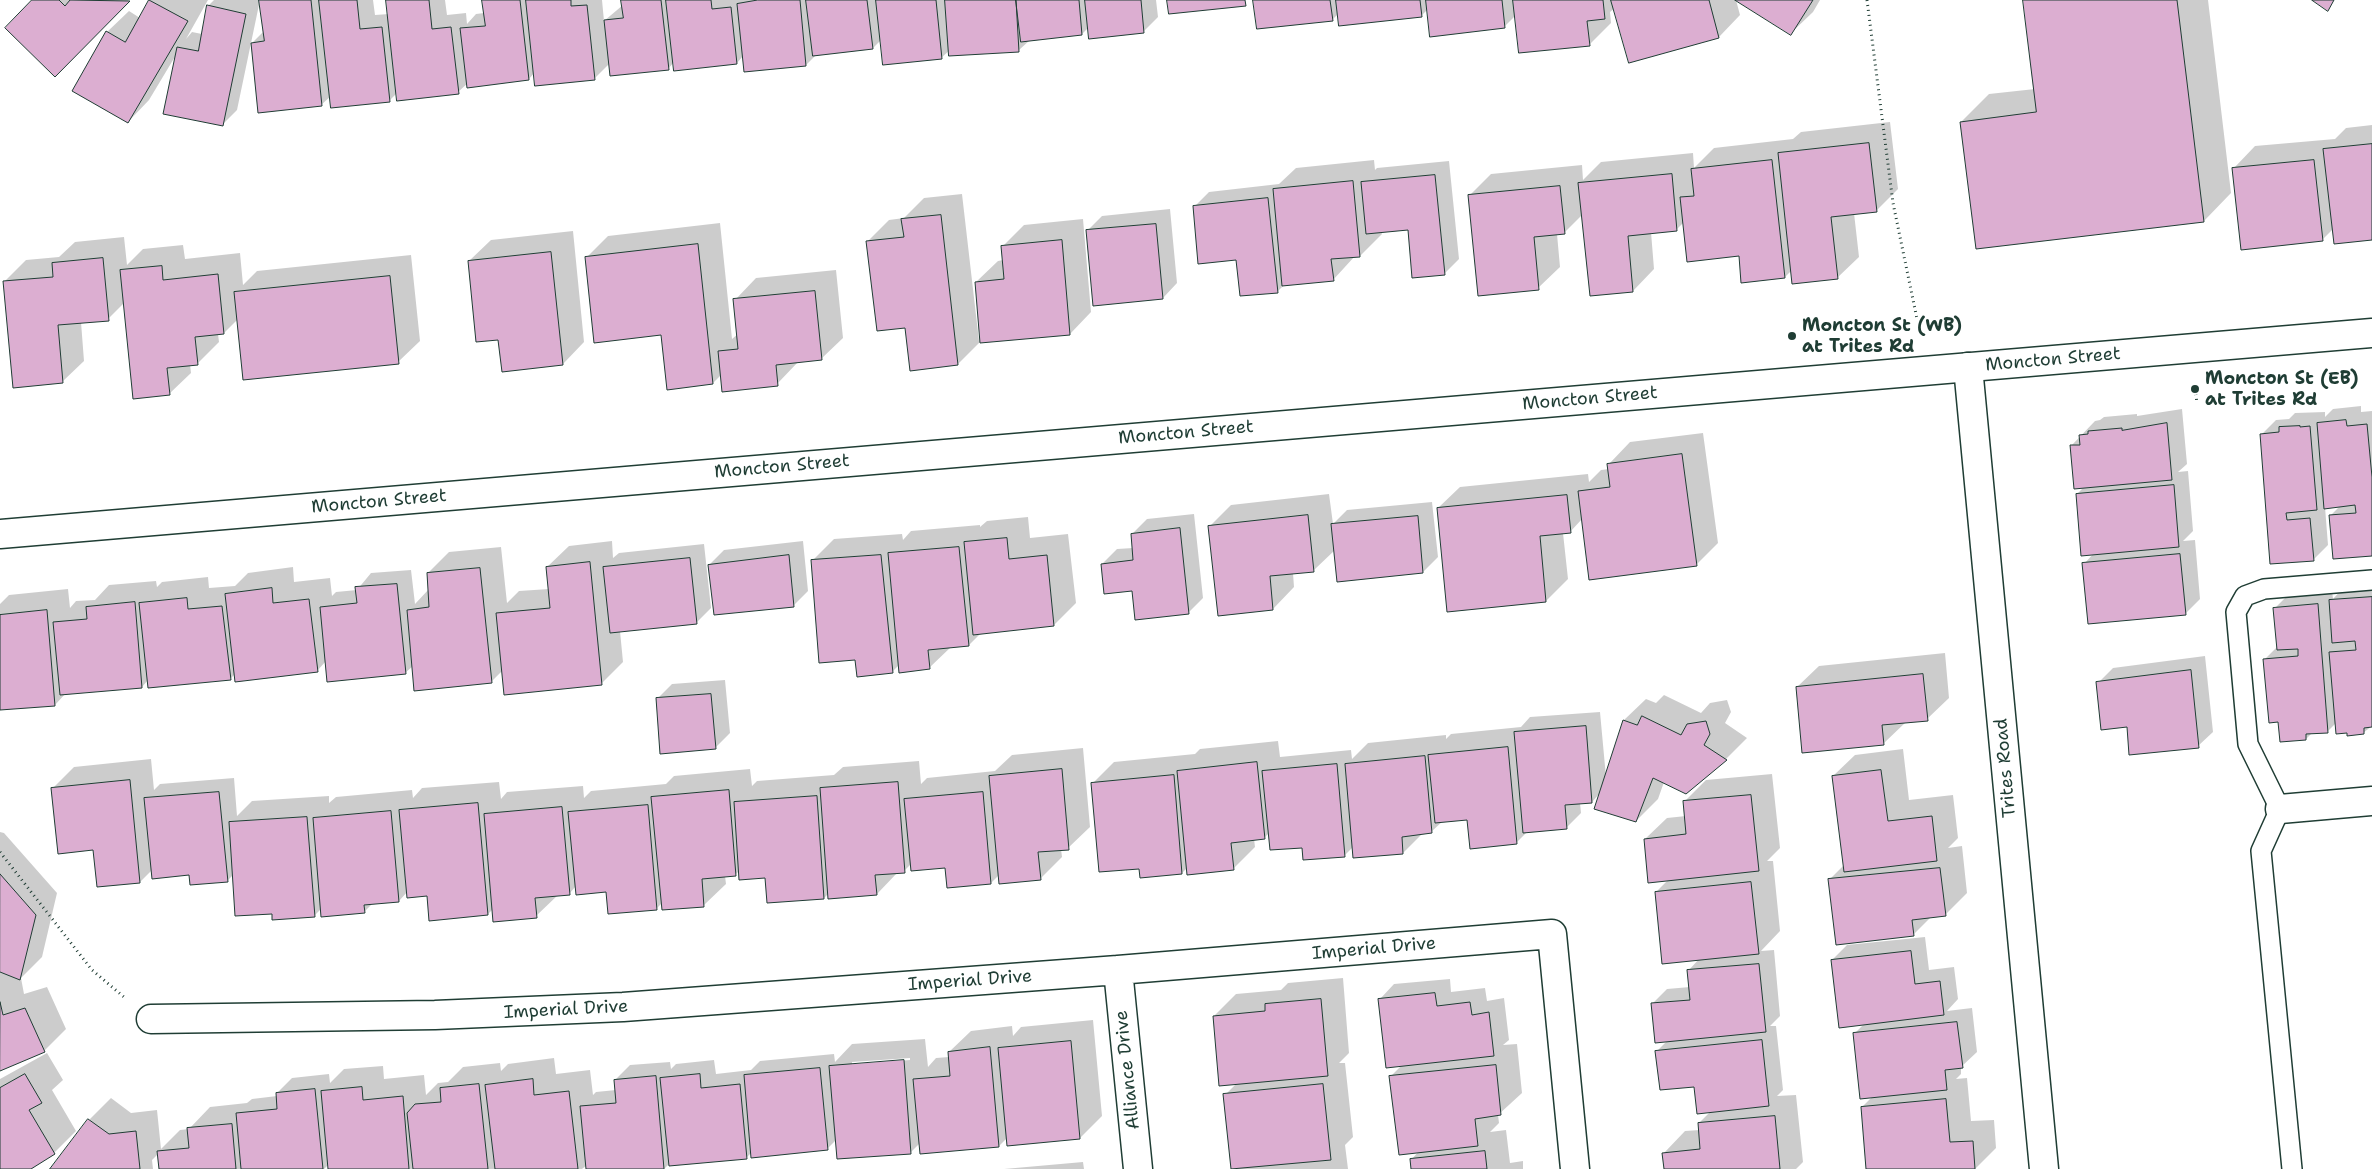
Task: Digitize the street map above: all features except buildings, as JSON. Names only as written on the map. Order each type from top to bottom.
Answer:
[{"type":"street","name":"Moncton Street","points":[[0,534],[2372,333]]},
{"type":"street","name":"Trites Road","points":[[1968,367],[2044,1169]]},
{"type":"street","points":[[2280,809],[2372,801]]},
{"type":"street","name":"Imperial Drive","points":[[152,1019],[434,1016],[623,1007],[1118,970],[1552,934],[1575,1169]]},
{"type":"street","name":"Alliance Drive","points":[[1118,970],[1138,1169]]},
{"type":"lane","points":[[2292,1169],[2261,851],[2280,809],[2248,744],[2236,612],[2245,596],[2264,589],[2372,580]]},
{"type":"path","points":[[1868,0],[1893,203],[1917,320]]},
{"type":"path","points":[[2195,390],[2196,403]]},
{"type":"path","points":[[0,852],[92,970],[152,1019]]},
{"type":"place","name":"Moncton St (WB) at Trites Rd","points":[[1792,336]]},
{"type":"place","name":"Moncton St (EB) at Trites Rd","points":[[2195,389]]}]
